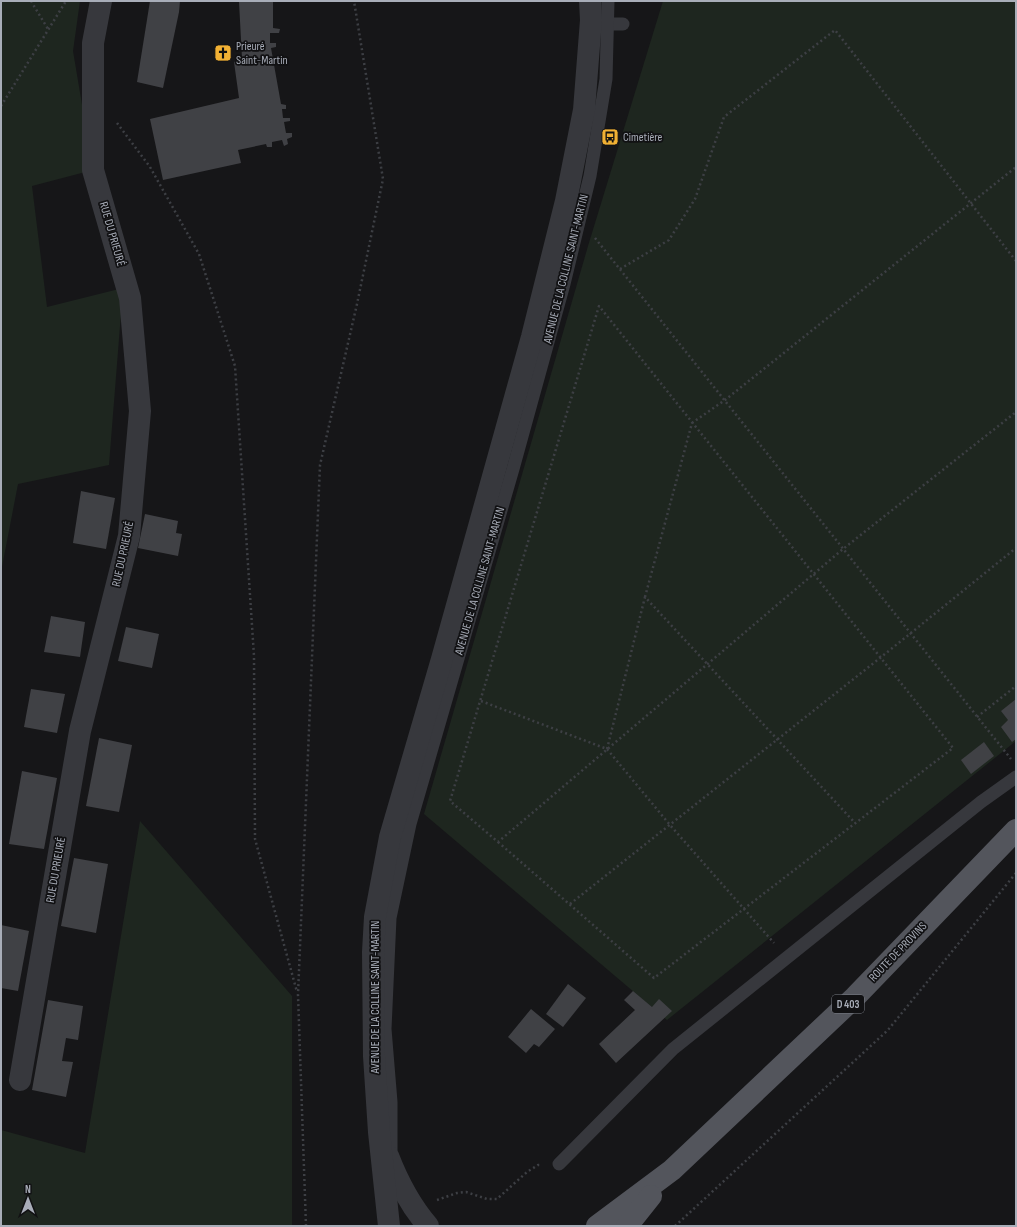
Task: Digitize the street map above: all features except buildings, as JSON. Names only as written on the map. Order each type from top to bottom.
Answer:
[{"type":"main road","name":"ROUTE DE PROVINS","points":[[672,1170],[855,997],[1016,830]]},
{"type":"main road","name":"D 403","points":[[597,1226],[672,1170]]},
{"type":"main road","name":"D 403","points":[[627,1226],[672,1170]]},
{"type":"street","name":"RUE DU PRIEURÉ","points":[[20,1080],[80,731],[129,536],[140,411],[130,298],[93,170],[93,43],[101,1]]},
{"type":"street","name":"AVENUE DE LA COLLINE SAINT-MARTIN","points":[[389,1226],[379,1132],[374,1056],[373,952],[375,917],[390,837],[528,353],[566,201],[599,24],[590,1]]},
{"type":"street","name":"AVENUE DE LA COLLINE SAINT-MARTIN","points":[[379,1132],[395,1174],[422,1218]]},
{"type":"lane","name":"AVENUE DE LA COLLINE SAINT-MARTIN","points":[[391,1165],[391,1102],[384,1029],[390,918],[410,824],[513,469],[573,246],[590,176],[606,79],[599,24],[608,1]]},
{"type":"lane","points":[[599,24],[623,24]]},
{"type":"lane","points":[[559,1164],[673,1049],[981,802],[1016,777]]},
{"type":"path","points":[[30,1],[48,30]]},
{"type":"path","points":[[1,106],[66,1]]},
{"type":"path","points":[[306,1226],[298,995],[320,465],[357,304],[383,179],[354,1]]},
{"type":"path","points":[[620,269],[669,240],[695,199],[724,117],[835,30],[1016,261]]},
{"type":"path","points":[[116,122],[150,167],[199,254],[235,366],[254,656],[255,839],[298,995]]},
{"type":"path","points":[[607,750],[645,597],[692,423],[724,400],[1016,167]]},
{"type":"path","points":[[591,232],[1011,760]]},
{"type":"path","points":[[599,306],[692,423],[953,748],[654,978],[450,801],[599,306]]},
{"type":"path","points":[[498,842],[843,549],[1016,412]]},
{"type":"path","points":[[570,904],[1016,548]]},
{"type":"path","points":[[645,597],[855,823]]},
{"type":"path","points":[[977,717],[1016,686]]},
{"type":"path","points":[[480,701],[607,750],[670,825],[787,958]]},
{"type":"path","points":[[675,1226],[888,1030],[1016,873]]},
{"type":"path","points":[[422,1218],[457,1192],[466,1192],[487,1200],[497,1199],[527,1172],[538,1165],[559,1164]]},
{"type":"shaded area","points":[[1,1],[80,1],[73,51],[93,170],[32,186],[47,307],[123,288],[109,465],[18,484],[1,572]]},
{"type":"shaded area","points":[[663,1],[1016,1],[1016,741],[667,1020],[424,814],[588,246]]},
{"type":"shaded area","points":[[140,821],[292,996],[292,1226],[1,1226],[1,1130],[85,1153]]},
{"type":"place","name":"Prieuré Saint-Martin","points":[[223,53]]},
{"type":"place","name":"Cimetière","points":[[610,137]]}]
